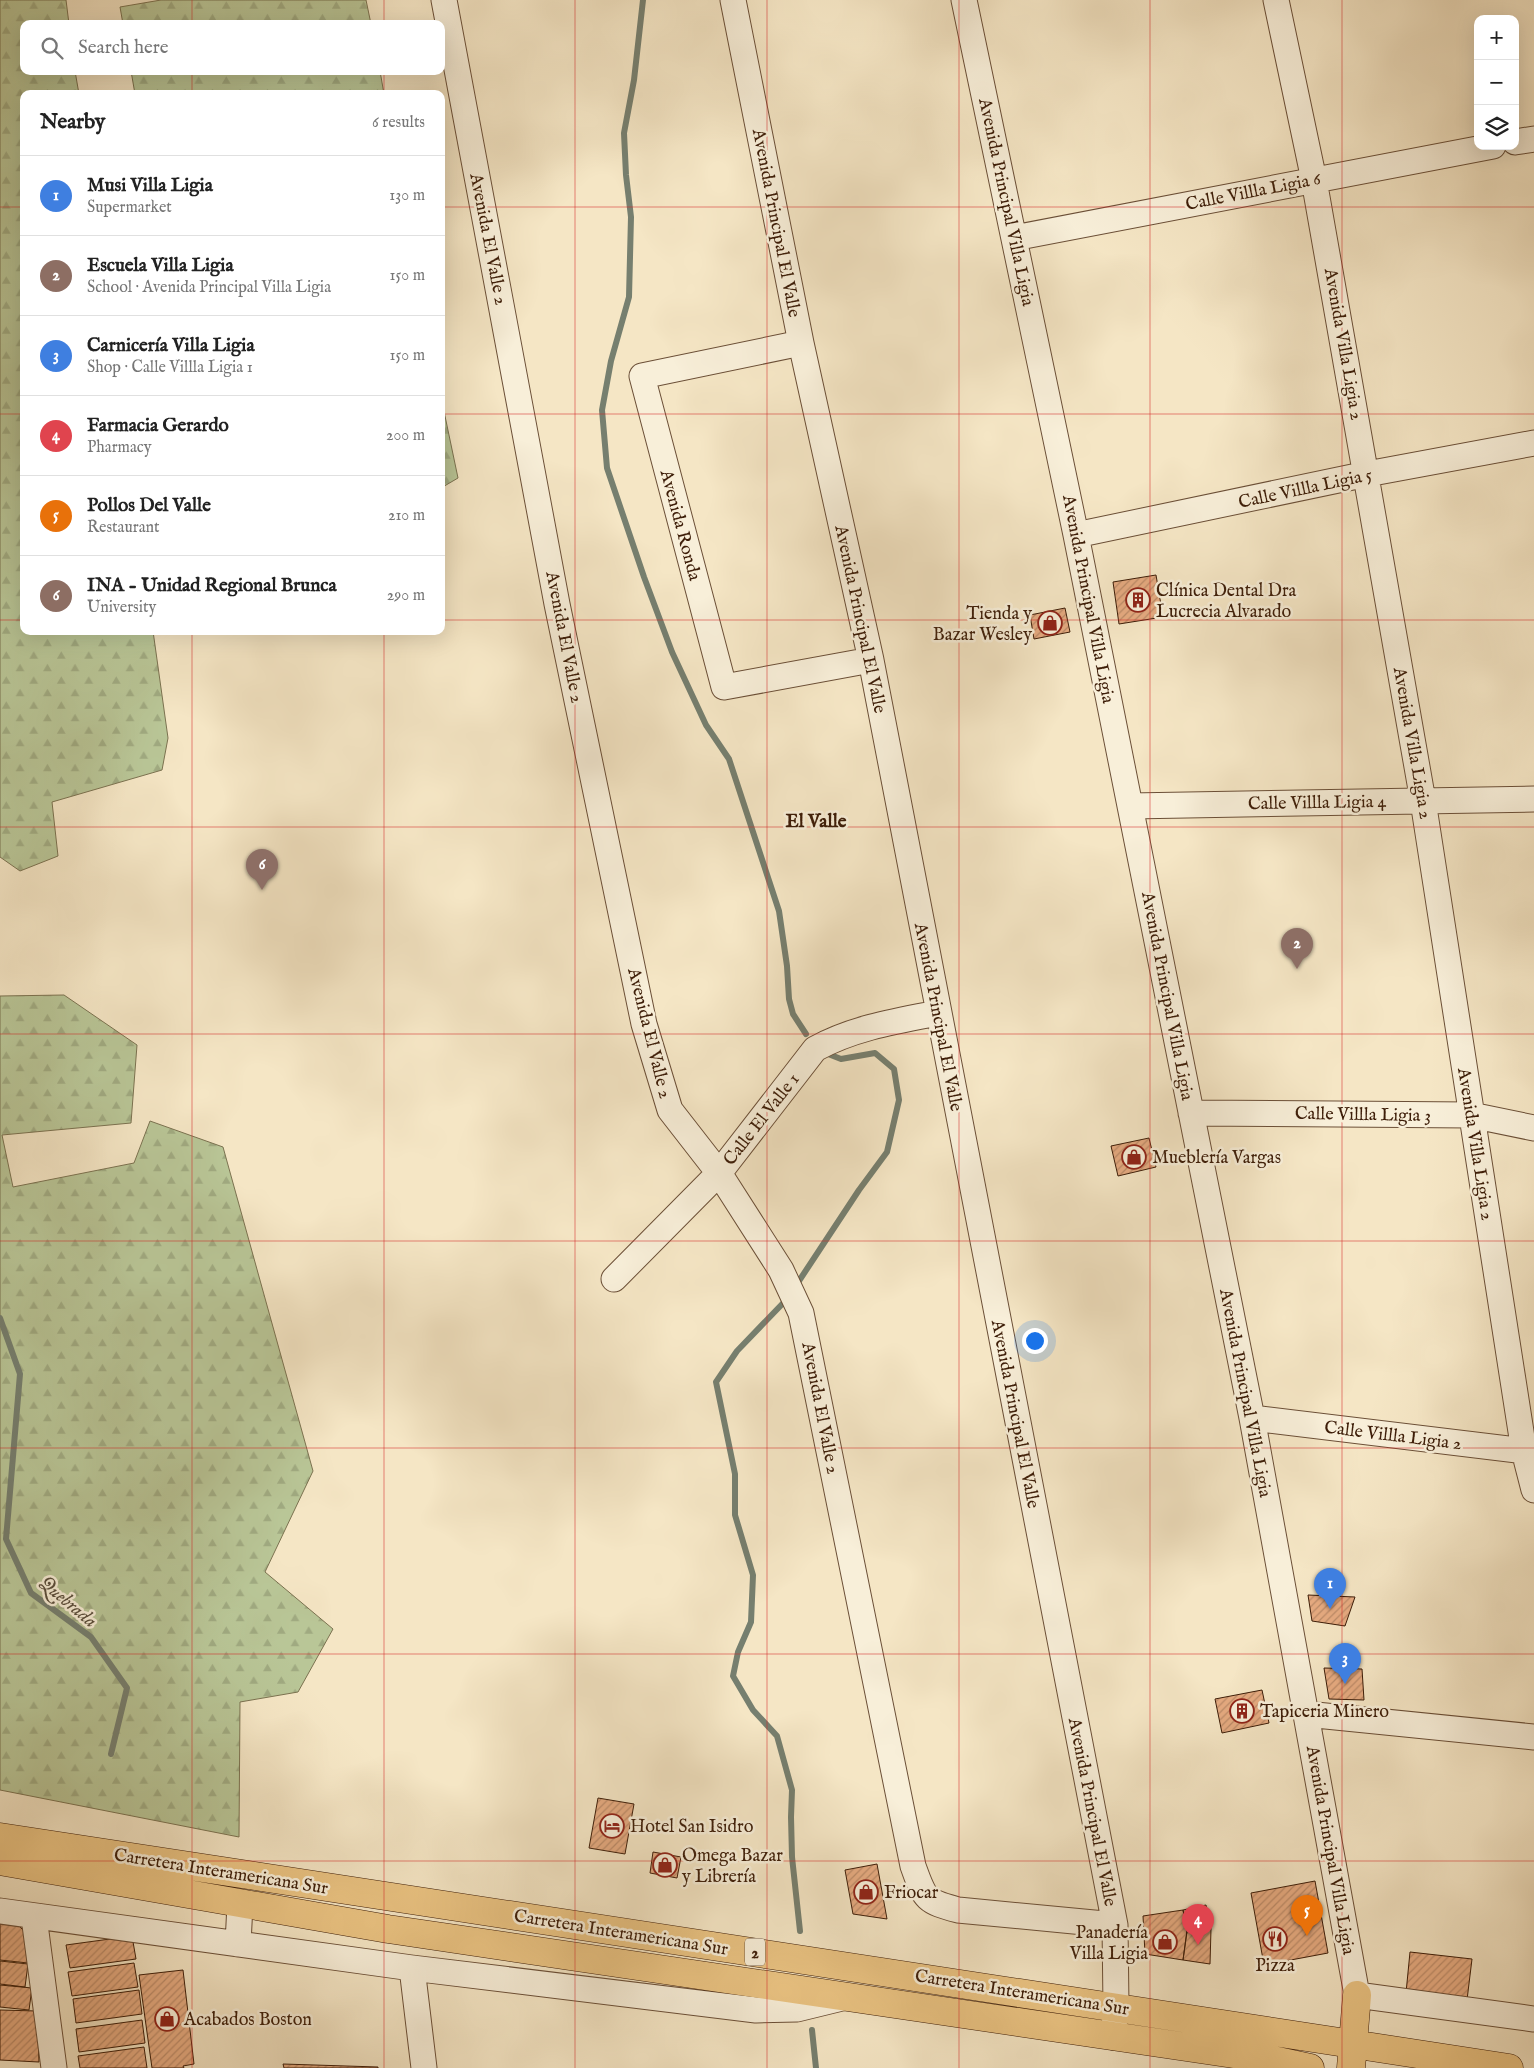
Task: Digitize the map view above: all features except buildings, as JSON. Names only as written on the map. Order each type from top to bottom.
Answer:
[{"type":"highway","name":"Carretera Interamericana Sur","points":[[0,1837],[1270,2030],[1352,2056],[1509,2068]]},
{"type":"highway","name":"Carretera Interamericana Sur","points":[[0,1861],[388,1930],[1113,2037],[1267,2064],[1310,2068]]},
{"type":"highway","points":[[1352,2056],[1357,1995]]},
{"type":"street","name":"Avenida El Valle 2","points":[[444,0],[558,604],[644,1024],[670,1110],[719,1173],[785,1279],[798,1306],[807,1342],[913,1866],[922,1892],[933,1903],[958,1910],[1115,1925]]},
{"type":"street","name":"Avenida Principal El Valle","points":[[733,0],[802,344],[871,660],[1115,1925],[1116,2007],[1113,2037]]},
{"type":"street","name":"Avenida Principal Villa Ligia","points":[[964,0],[1076,536],[1252,1418],[1357,1995]]},
{"type":"street","name":"Avenida Villa Ligia 2","points":[[1276,0],[1314,180],[1424,800],[1471,1116],[1534,1490]]},
{"type":"street","points":[[1519,141],[1534,139]]},
{"type":"street","name":"Calle Villla Ligia 6","points":[[1014,238],[1474,150]]},
{"type":"street","name":"Avenida Ronda","points":[[802,344],[642,376],[724,687],[871,660]]},
{"type":"street","name":"Calle Villla Ligia 5","points":[[1076,536],[1367,474],[1534,443]]},
{"type":"street","name":"Calle Villla Ligia 4","points":[[1130,806],[1534,799]]},
{"type":"street","name":"Calle El Valle 1","points":[[614,1279],[719,1173],[816,1049],[832,1040],[876,1025],[938,1013]]},
{"type":"street","name":"Calle Villla Ligia 3","points":[[1191,1113],[1471,1116],[1534,1128]]},
{"type":"street","name":"Calle Villla Ligia 2","points":[[1252,1418],[1529,1452]]},
{"type":"street","points":[[1306,1714],[1534,1737]]},
{"type":"street","points":[[238,1944],[240,1904]]},
{"type":"street","points":[[0,1911],[412,1968],[756,2010],[797,2009],[842,1998]]},
{"type":"street","points":[[34,1917],[54,2068]]},
{"type":"street","points":[[412,1968],[424,2068]]},
{"type":"street","points":[[1357,1995],[1534,2019]]},
{"type":"street","points":[[1267,2064],[1270,2030]]},
{"type":"green space","points":[[0,0],[66,0],[68,20],[20,20],[20,75],[76,75],[78,90],[20,90],[20,635],[154,635],[168,738],[162,770],[52,802],[58,856],[20,871],[0,857]]},
{"type":"green space","points":[[161,0],[366,0],[370,20],[122,20],[120,7]]},
{"type":"green space","points":[[132,75],[381,75],[383,90],[134,90]]},
{"type":"green space","points":[[445,416],[458,478],[445,486]]},
{"type":"green space","points":[[64,995],[137,1045],[131,1123],[2,1135],[13,1187],[134,1163],[150,1121],[223,1147],[313,1471],[265,1572],[333,1629],[298,1692],[240,1702],[239,1837],[0,1790],[0,996]]},
{"type":"waterway","points":[[643,0],[634,80],[624,133],[631,217],[629,297],[611,361],[602,410],[607,468],[672,652],[706,725],[729,759],[779,911],[787,966],[789,999],[793,1014],[806,1034]]},
{"type":"waterway","points":[[795,1287],[859,1190],[887,1152],[899,1100],[894,1069],[875,1053],[841,1059],[823,1052]]},
{"type":"waterway","points":[[788,1298],[737,1351],[716,1382],[735,1474],[735,1515],[753,1575],[751,1622],[738,1652],[733,1676],[753,1710],[777,1736],[792,1790],[792,1857],[800,1931]]},
{"type":"waterway","name":"Quebrada","points":[[0,1318],[20,1374],[6,1539],[31,1593],[91,1637],[127,1688],[111,1754]]},
{"type":"waterway","points":[[812,2030],[816,2068]]},
{"type":"place","name":"Clínica Dental Dra Lucrecia Alvarado","points":[[1138,600]]},
{"type":"place","name":"Tienda y Bazar Wesley","points":[[1050,623]]},
{"type":"place","name":"INA - Unidad Regional Brunca","points":[[262,890]]},
{"type":"place","name":"Escuela Villa Ligia","points":[[1297,969]]},
{"type":"place","name":"Mueblería Vargas","points":[[1134,1157]]},
{"type":"place","name":"Musi Villa Ligia","points":[[1330,1609]]},
{"type":"place","name":"Carnicería Villa Ligia","points":[[1345,1684]]},
{"type":"place","name":"Tapiceria Minero","points":[[1242,1711]]},
{"type":"place","name":"Hotel San Isidro","points":[[612,1826]]},
{"type":"place","name":"Omega Bazar y Librería","points":[[665,1865]]},
{"type":"place","name":"Friocar","points":[[866,1892]]},
{"type":"place","name":"Pollos Del Valle","points":[[1307,1936]]},
{"type":"place","name":"Pizza","points":[[1275,1939]]},
{"type":"place","name":"Panadería Villa Ligia","points":[[1165,1942]]},
{"type":"place","name":"Farmacia Gerardo","points":[[1198,1945]]},
{"type":"place","name":"Acabados Boston","points":[[167,2019]]},
{"type":"district","name":"El Valle","points":[[816,820]]}]
